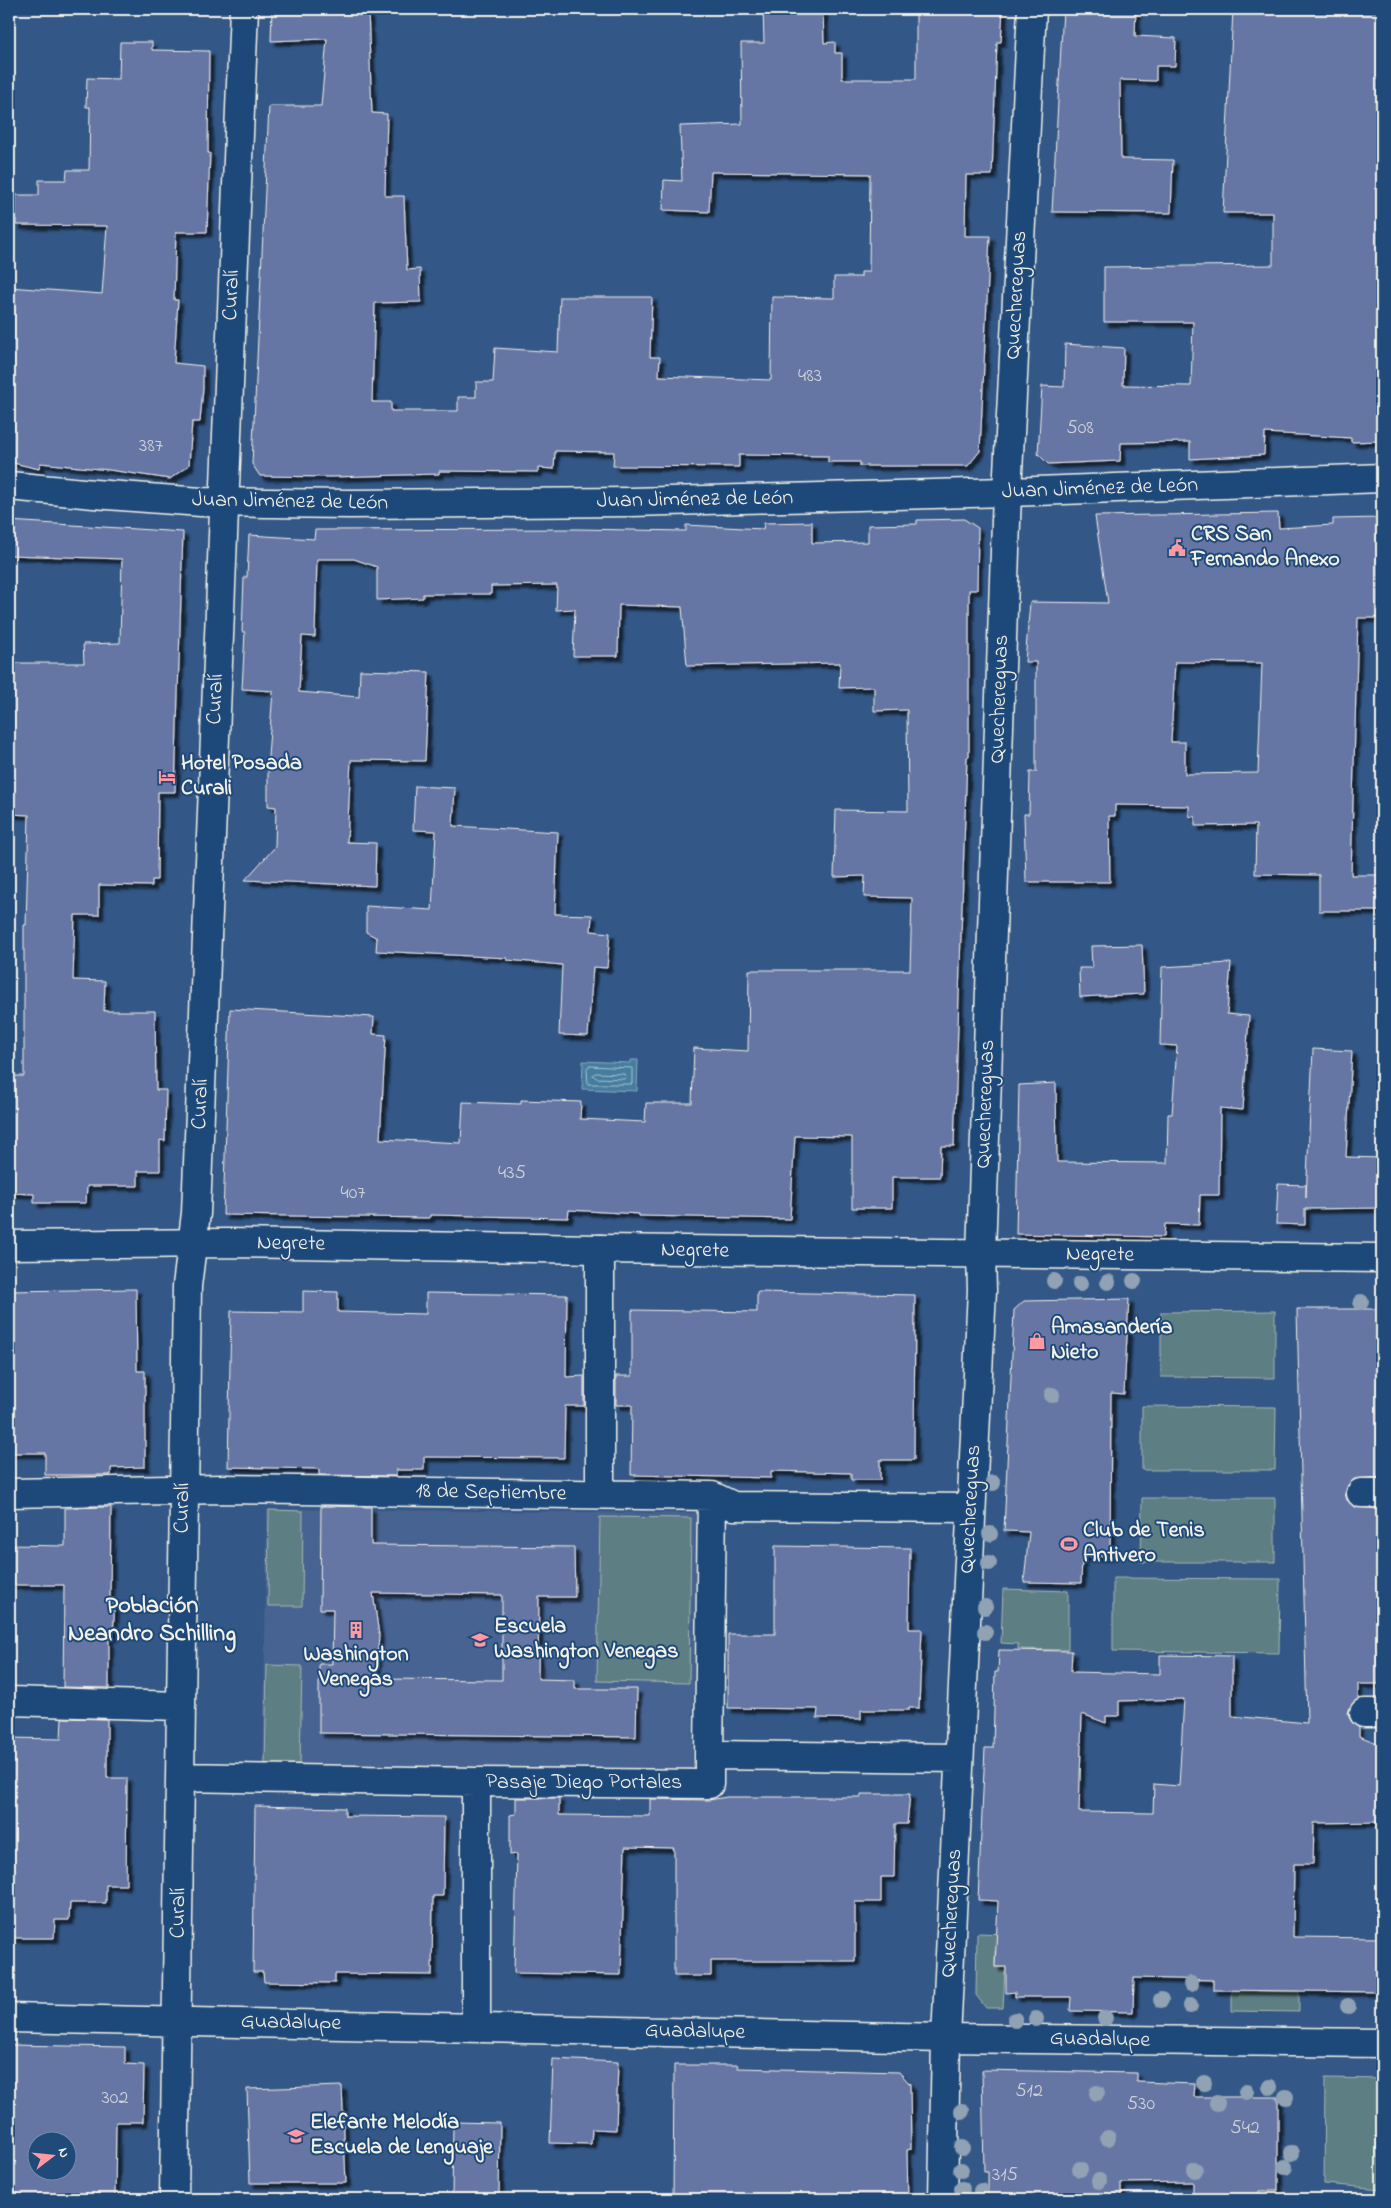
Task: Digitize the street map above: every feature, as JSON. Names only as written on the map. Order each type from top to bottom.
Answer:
[{"type":"street","name":"Curalí","points":[[174,2199],[187,1286],[196,1213],[244,9]]},
{"type":"street","name":"Quechereguas","points":[[942,2199],[946,2038],[982,1290],[981,1254],[1007,492],[1032,9]]},
{"type":"street","name":"Juan Jiménez de León","points":[[9,486],[94,494],[223,502],[349,504],[621,502],[1007,492],[1382,478]]},
{"type":"street","name":"Negrete","points":[[9,1245],[192,1244],[1382,1258]]},
{"type":"street","points":[[600,1249],[600,1494]]},
{"type":"street","name":"18 de Septiembre","points":[[9,1493],[222,1489],[600,1494],[712,1496],[733,1506],[972,1508]]},
{"type":"street","points":[[709,1755],[712,1496]]},
{"type":"street","points":[[9,1701],[181,1706]]},
{"type":"street","name":"Pasaje Diego Portales","points":[[180,1776],[476,1782],[709,1784],[709,1755],[959,1758]]},
{"type":"street","points":[[476,1782],[476,2028]]},
{"type":"street","name":"Guadalupe","points":[[9,2018],[946,2038],[1382,2043]]},
{"type":"shaded area","name":"Escuela Washington Venegas","points":[[267,1509],[696,1513],[692,1771],[263,1768]]},
{"type":"green space","points":[[1275,1311],[1275,1378],[1161,1377],[1161,1312]]},
{"type":"green space","points":[[1142,1406],[1276,1407],[1275,1470],[1142,1470]]},
{"type":"green space","points":[[1142,1498],[1275,1498],[1275,1562],[1141,1562]]},
{"type":"green space","points":[[269,1510],[303,1511],[302,1606],[268,1606]]},
{"type":"green space","points":[[600,1517],[691,1518],[689,1683],[597,1681]]},
{"type":"green space","points":[[1113,1578],[1280,1579],[1279,1653],[1113,1651]]},
{"type":"green space","points":[[1003,1589],[1068,1591],[1068,1650],[1018,1649],[1018,1644],[1001,1643]]},
{"type":"green space","points":[[267,1665],[302,1666],[300,1765],[265,1765]]},
{"type":"green space","points":[[977,1933],[1006,1934],[1006,1951],[995,1951],[995,1967],[1005,1968],[1003,2008],[986,2008],[976,1995]]},
{"type":"green space","points":[[1232,1991],[1299,1992],[1299,2012],[1232,2011]]},
{"type":"green space","points":[[1325,2078],[1382,2079],[1382,2189],[1324,2184]]},
{"type":"water","points":[[630,1060],[638,1060],[637,1091],[582,1089],[583,1061],[630,1063]]},
{"type":"building","points":[[272,9],[368,9],[372,113],[387,114],[385,196],[404,196],[407,270],[420,269],[421,302],[375,303],[372,402],[391,402],[391,411],[458,411],[458,397],[476,397],[476,382],[493,382],[495,348],[558,352],[560,297],[652,297],[650,357],[660,357],[659,376],[771,380],[772,297],[834,298],[834,277],[861,277],[861,272],[869,272],[870,174],[711,172],[709,212],[663,210],[664,180],[682,181],[680,126],[742,124],[741,43],[764,43],[763,9],[823,9],[824,43],[835,42],[835,53],[842,53],[842,79],[916,79],[916,9],[1003,9],[1001,42],[997,42],[992,175],[966,175],[965,236],[990,236],[980,451],[968,466],[860,466],[860,462],[828,462],[828,456],[739,455],[739,467],[613,466],[614,452],[555,451],[554,469],[538,468],[538,472],[439,471],[439,474],[331,477],[260,476],[252,464],[269,106],[321,106],[327,39],[271,41]]},
{"type":"building","points":[[1063,9],[1136,9],[1135,36],[1176,38],[1175,66],[1156,66],[1156,81],[1120,80],[1121,159],[1173,160],[1171,213],[1052,212]]},
{"type":"building","points":[[1233,9],[1382,9],[1382,48],[1378,94],[1382,95],[1382,441],[1351,442],[1351,438],[1265,433],[1264,455],[1190,459],[1190,442],[1121,443],[1120,461],[1048,464],[1038,454],[1042,386],[1064,387],[1065,344],[1124,348],[1123,385],[1191,386],[1193,322],[1104,322],[1104,267],[1273,265],[1273,213],[1223,213]]},
{"type":"building","points":[[120,42],[152,42],[152,50],[209,51],[208,153],[210,153],[207,232],[176,232],[174,300],[178,300],[174,363],[203,366],[200,422],[192,422],[189,465],[170,479],[40,463],[39,469],[9,462],[9,287],[102,294],[107,226],[16,225],[16,195],[39,195],[39,180],[66,180],[67,170],[89,170],[90,107],[86,107],[87,78],[119,79]]},
{"type":"building","points":[[1278,513],[1279,528],[1333,525],[1333,519],[1382,518],[1382,618],[1358,618],[1351,875],[1382,875],[1382,911],[1319,911],[1319,875],[1255,874],[1256,825],[1195,826],[1195,817],[1189,816],[1189,806],[1115,805],[1115,816],[1109,816],[1110,882],[1026,882],[1024,814],[1029,814],[1030,772],[1036,772],[1036,662],[1025,662],[1030,602],[1108,603],[1095,516]],"holes":[[[1175,662],[1262,663],[1258,773],[1185,774],[1185,742],[1171,742]]]},
{"type":"building","points":[[964,519],[978,528],[977,590],[969,590],[969,757],[967,757],[954,1146],[941,1146],[940,1177],[892,1177],[892,1208],[852,1208],[852,1137],[795,1136],[790,1219],[639,1216],[639,1214],[569,1210],[568,1218],[430,1215],[430,1218],[223,1215],[230,1009],[374,1017],[373,1034],[386,1035],[380,1139],[461,1143],[463,1102],[521,1104],[521,1100],[581,1102],[580,1119],[645,1122],[646,1103],[692,1103],[694,1048],[748,1051],[749,970],[910,970],[912,898],[864,897],[865,876],[834,877],[836,810],[908,811],[907,710],[874,711],[874,687],[839,688],[840,663],[687,666],[682,607],[619,605],[618,656],[573,656],[575,609],[556,610],[557,585],[491,586],[491,594],[423,594],[423,598],[377,600],[377,567],[354,559],[317,559],[315,637],[302,636],[299,692],[359,697],[360,670],[429,672],[425,761],[351,760],[347,842],[376,843],[375,886],[245,880],[275,847],[276,807],[268,806],[268,756],[273,691],[242,689],[245,632],[242,632],[244,577],[247,577],[249,535],[314,539],[315,530],[578,529],[686,531],[686,525],[763,529],[764,523],[812,522],[812,543],[868,542],[868,525],[917,524],[917,520]]},
{"type":"building","points":[[9,521],[183,532],[175,792],[158,792],[157,880],[152,880],[152,886],[99,885],[99,915],[75,915],[73,980],[105,981],[104,1011],[155,1011],[156,1090],[166,1090],[165,1141],[160,1140],[160,1171],[138,1171],[138,1186],[87,1186],[86,1203],[34,1203],[34,1194],[9,1193],[9,1076],[24,1076],[24,925],[26,925],[29,815],[9,814],[9,663],[84,663],[83,644],[120,643],[122,559],[9,555]]},
{"type":"building","points":[[415,786],[455,788],[453,826],[558,832],[555,914],[592,915],[591,931],[610,933],[607,968],[593,967],[588,1036],[559,1035],[562,965],[507,960],[507,958],[376,951],[377,938],[366,932],[366,906],[432,910],[436,831],[413,830]]},
{"type":"building","points":[[1142,945],[1144,994],[1080,997],[1079,968],[1092,968],[1091,946]]},
{"type":"building","points":[[1231,963],[1227,1014],[1249,1016],[1243,1110],[1220,1108],[1219,1195],[1200,1195],[1199,1225],[1165,1224],[1164,1237],[1016,1234],[1019,1085],[1056,1083],[1057,1162],[1167,1163],[1168,1114],[1172,1114],[1177,1046],[1160,1045],[1162,967]]},
{"type":"building","points":[[1313,1049],[1352,1051],[1346,1157],[1382,1158],[1382,1208],[1305,1209],[1305,1225],[1276,1224],[1278,1184],[1306,1185],[1306,1198]]},
{"type":"building","points":[[136,1289],[137,1371],[145,1371],[145,1467],[111,1468],[111,1475],[45,1475],[45,1453],[9,1453],[9,1291]]},
{"type":"building","points":[[303,1291],[338,1292],[338,1312],[426,1314],[426,1293],[567,1295],[566,1377],[584,1376],[584,1406],[565,1406],[564,1458],[424,1457],[424,1470],[396,1470],[396,1476],[319,1475],[319,1469],[228,1467],[231,1311],[303,1312]]},
{"type":"building","points":[[757,1292],[915,1295],[914,1460],[880,1460],[880,1480],[851,1480],[851,1473],[771,1471],[771,1478],[631,1475],[632,1405],[616,1405],[616,1376],[632,1376],[632,1310],[757,1312]]},
{"type":"building","points":[[1129,1299],[1124,1394],[1111,1393],[1110,1556],[1082,1557],[1081,1583],[1024,1582],[1029,1532],[1004,1531],[1014,1310],[1024,1301]]},
{"type":"building","points":[[1297,1309],[1382,1309],[1382,1477],[1354,1479],[1348,1485],[1345,1493],[1347,1500],[1354,1507],[1382,1509],[1382,1684],[1358,1684],[1358,1699],[1351,1705],[1348,1713],[1351,1721],[1359,1727],[1359,1736],[1382,1745],[1382,1822],[1314,1823],[1313,1864],[1294,1864],[1293,1937],[1382,1938],[1382,1992],[1213,1990],[1213,1980],[1134,1978],[1133,2012],[1070,2011],[1071,1997],[1015,1997],[1015,1992],[1006,1993],[1006,1967],[995,1967],[998,1901],[978,1900],[985,1748],[993,1748],[995,1672],[998,1672],[999,1650],[1072,1651],[1071,1672],[1160,1674],[1160,1655],[1232,1656],[1232,1716],[1307,1723]],"holes":[[[1184,1699],[1179,1786],[1154,1784],[1153,1813],[1079,1812],[1082,1714],[1106,1723],[1106,1716],[1119,1716],[1119,1701]]]},
{"type":"building","name":"Washington Venegas","points":[[321,1506],[371,1507],[371,1545],[574,1547],[575,1597],[539,1597],[538,1679],[575,1680],[575,1689],[637,1689],[636,1737],[319,1733],[319,1664],[332,1664],[333,1609],[320,1609]],"holes":[[[373,1593],[502,1595],[502,1680],[376,1679],[379,1635]]]},
{"type":"building","points":[[111,1507],[110,1599],[115,1599],[113,1637],[109,1636],[109,1688],[63,1687],[64,1585],[9,1585],[9,1545],[65,1546],[65,1508]]},
{"type":"building","points":[[775,1546],[910,1548],[909,1629],[922,1629],[919,1708],[909,1708],[909,1710],[861,1710],[861,1719],[817,1718],[818,1709],[728,1708],[728,1634],[775,1634]]},
{"type":"building","points":[[62,1718],[107,1719],[107,1778],[127,1778],[126,1885],[106,1885],[106,1903],[70,1903],[69,1920],[55,1920],[54,1938],[11,1938],[11,1923],[9,1923],[9,1738],[61,1739]]},
{"type":"building","points":[[861,1794],[910,1794],[907,1824],[895,1824],[894,1877],[881,1877],[881,1902],[855,1902],[855,1961],[711,1961],[711,1976],[674,1976],[674,1848],[625,1847],[621,1975],[514,1973],[517,1854],[510,1855],[510,1815],[516,1814],[516,1798],[559,1798],[559,1815],[650,1816],[650,1799],[709,1800],[727,1797],[861,1797]]},
{"type":"building","points":[[255,1806],[345,1808],[345,1816],[444,1817],[443,1896],[433,1896],[432,1975],[335,1974],[335,1983],[264,1982],[263,1972],[253,1972]]},
{"type":"building","points":[[9,2045],[125,2047],[125,2064],[144,2065],[143,2122],[116,2122],[115,2199],[9,2199]]},
{"type":"building","points":[[553,2059],[618,2062],[616,2130],[592,2129],[591,2144],[550,2143]]},
{"type":"building","points":[[674,2065],[738,2065],[738,2068],[899,2072],[910,2084],[911,2149],[907,2150],[908,2199],[673,2199]]},
{"type":"building","points":[[982,2070],[1137,2073],[1137,2082],[1195,2084],[1194,2097],[1278,2097],[1278,2191],[1259,2191],[1259,2199],[1193,2199],[1193,2182],[1121,2183],[1121,2199],[988,2199],[988,2172],[984,2172]]},
{"type":"building","name":"Elefante Melodía Escuela de Lenguaje","points":[[342,2086],[346,2183],[250,2183],[247,2089]]},
{"type":"building","points":[[453,2122],[500,2123],[499,2199],[452,2199]]},
{"type":"place","name":"CRS San Fernando Anexo","points":[[1177,548]]},
{"type":"place","name":"Hotel Posada Curali","points":[[167,777]]},
{"type":"place","name":"Amasandería Nieto","points":[[1037,1341]]},
{"type":"place","name":"Club de Tenis Antivero","points":[[1069,1544]]},
{"type":"place","name":"Washington Venegas","points":[[356,1630]]},
{"type":"place","name":"Escuela Washington Venegas","points":[[480,1640]]},
{"type":"place","name":"Elefante Melodía Escuela de Lenguaje","points":[[296,2136]]},
{"type":"district","name":"Población Neandro Schilling","points":[[152,1620]]}]
